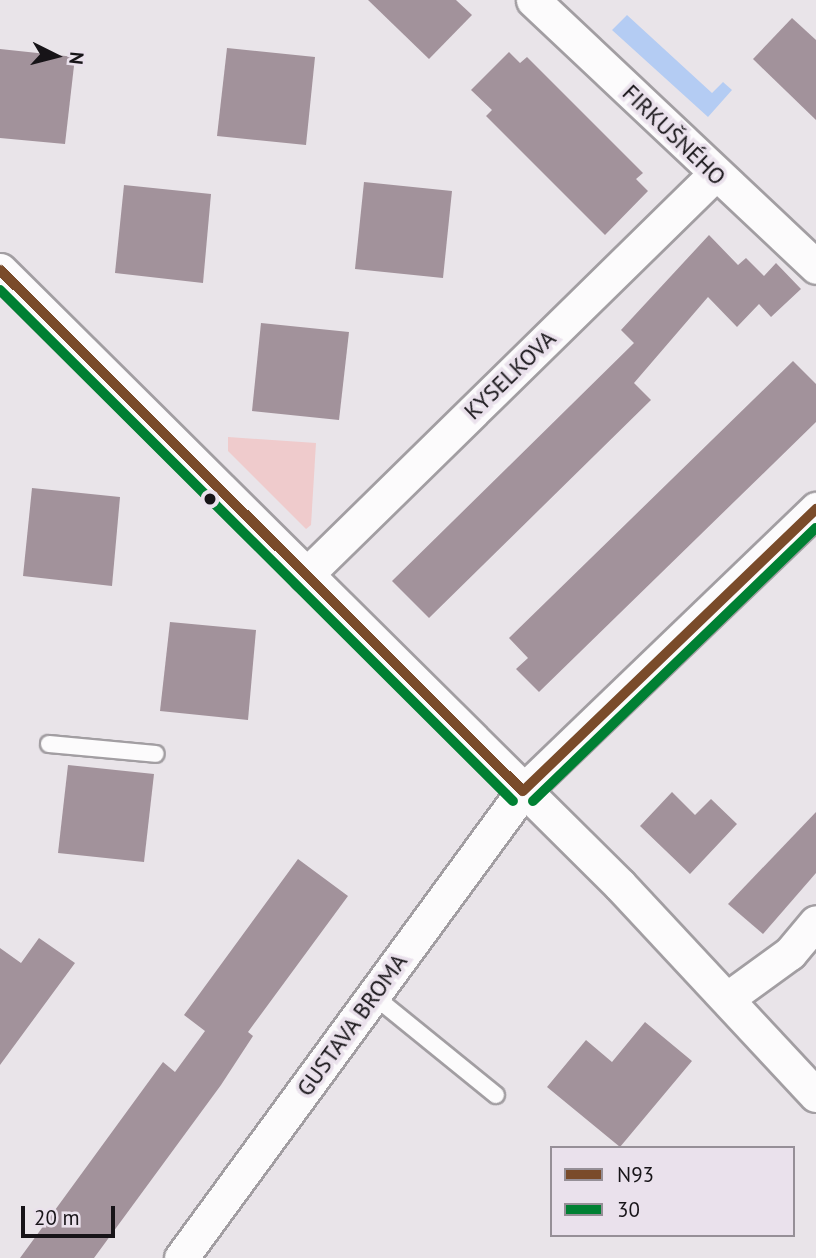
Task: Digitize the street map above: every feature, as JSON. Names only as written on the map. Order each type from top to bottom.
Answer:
[{"type":"street","name":"FIRKUŠNÉHO","points":[[533,0],[816,267]]},
{"type":"street","name":"KYSELKOVA","points":[[306,575],[715,174]]},
{"type":"street","points":[[0,271],[728,998],[816,1096]]},
{"type":"street","name":"GUSTAVA BROMA","points":[[181,1258],[523,791],[816,509]]},
{"type":"street","points":[[728,998],[790,953],[816,922]]},
{"type":"lane","points":[[49,744],[156,754]]},
{"type":"lane","points":[[374,996],[496,1095]]},
{"type":"shaded area","points":[[228,437],[316,443],[311,525],[306,529],[228,451]]},
{"type":"water","points":[[627,15],[712,93],[723,82],[732,90],[708,117],[612,30]]},
{"type":"building","points":[[368,0],[456,0],[472,15],[429,59]]},
{"type":"building","points":[[792,18],[816,40],[816,120],[753,59]]},
{"type":"building","points":[[227,48],[315,57],[306,145],[217,136]]},
{"type":"building","points":[[0,49],[75,57],[65,144],[0,138]]},
{"type":"building","points":[[509,52],[520,63],[527,57],[643,173],[636,179],[648,191],[605,235],[486,116],[492,110],[471,90]]},
{"type":"building","points":[[364,182],[452,191],[443,278],[355,269]]},
{"type":"building","points":[[124,185],[211,194],[203,283],[115,273]]},
{"type":"building","points":[[709,235],[738,265],[746,258],[764,276],[776,263],[801,289],[771,317],[759,304],[737,327],[708,297],[634,383],[651,400],[429,618],[392,581],[634,343],[621,330]]},
{"type":"building","points":[[261,323],[349,332],[339,420],[252,411]]},
{"type":"building","points":[[793,361],[816,384],[816,422],[539,692],[516,669],[528,658],[509,638]]},
{"type":"building","points":[[32,488],[120,497],[112,586],[23,576]]},
{"type":"building","points":[[170,622],[256,630],[248,720],[160,711]]},
{"type":"building","points":[[68,765],[154,774],[144,862],[58,853]]},
{"type":"building","points":[[672,792],[695,815],[711,799],[737,824],[690,874],[640,826]]},
{"type":"building","points":[[816,812],[816,873],[763,934],[728,904]]},
{"type":"building","points":[[298,859],[348,896],[248,1032],[253,1036],[221,1085],[94,1258],[20,1258],[163,1062],[175,1072],[205,1031],[184,1015]]},
{"type":"building","points":[[39,938],[75,963],[0,1065],[0,948],[21,963]]},
{"type":"building","points":[[645,1022],[692,1061],[621,1146],[547,1087],[586,1040],[612,1062]]},
{"type":"transit line","name":"N93","points":[[0,270],[523,791]]},
{"type":"transit line","name":"30","points":[[0,290],[513,801]]},
{"type":"transit line","name":"N93","points":[[523,791],[816,509]]},
{"type":"transit line","name":"30","points":[[533,801],[816,528]]}]
